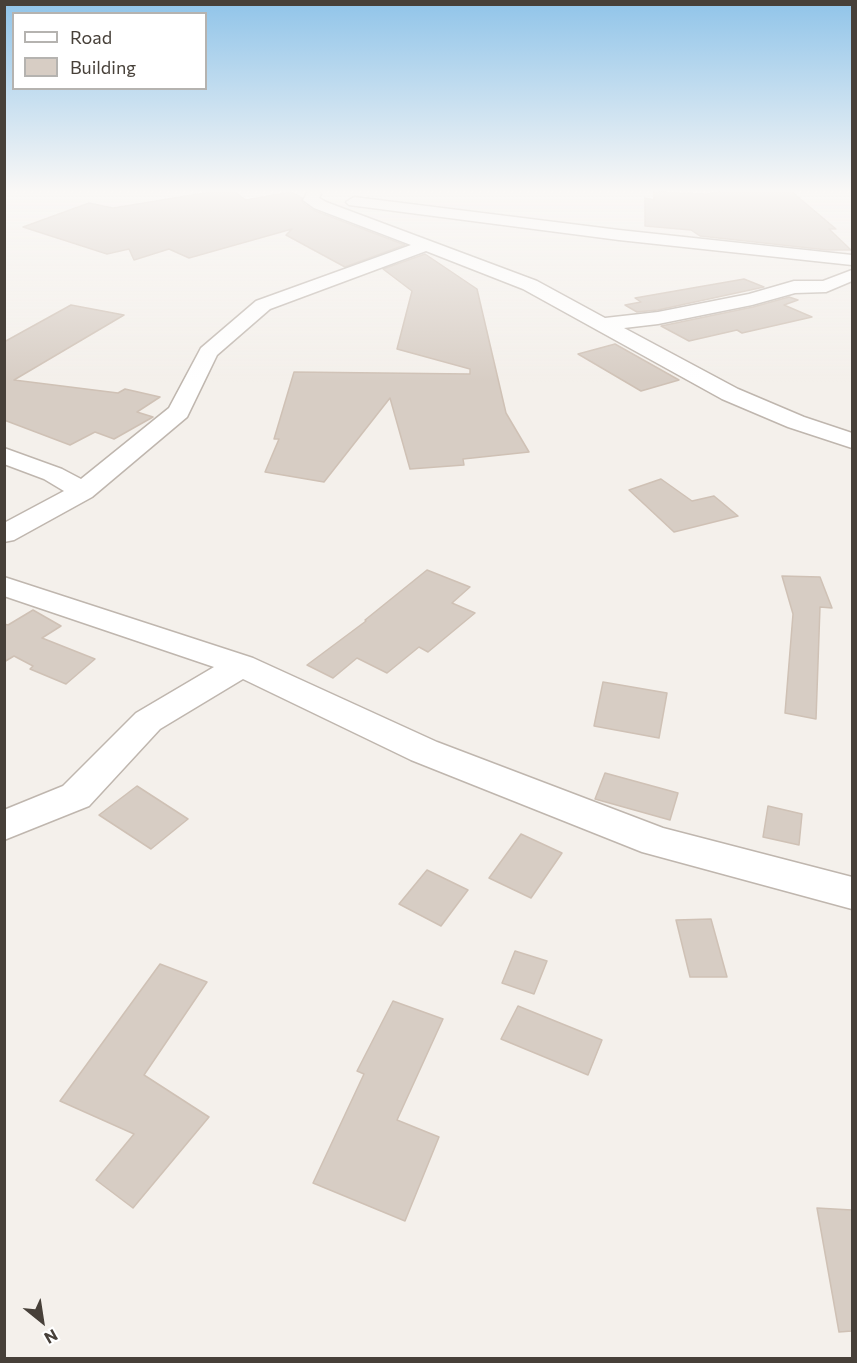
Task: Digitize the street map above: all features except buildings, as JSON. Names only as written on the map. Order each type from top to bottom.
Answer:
[{"type":"street","points":[[4,534],[83,491],[179,412],[208,352],[263,306],[402,255]]},
{"type":"street","points":[[452,255],[530,285],[730,394],[796,422],[852,441]]},
{"type":"street","points":[[804,255],[852,260]]},
{"type":"street","points":[[605,324],[752,299],[794,286],[826,286],[852,275]]},
{"type":"street","points":[[4,455],[53,474],[83,491]]},
{"type":"street","points":[[4,586],[242,665],[424,751],[656,841],[852,893]]},
{"type":"street","points":[[4,826],[76,796],[148,721],[242,665]]}]
